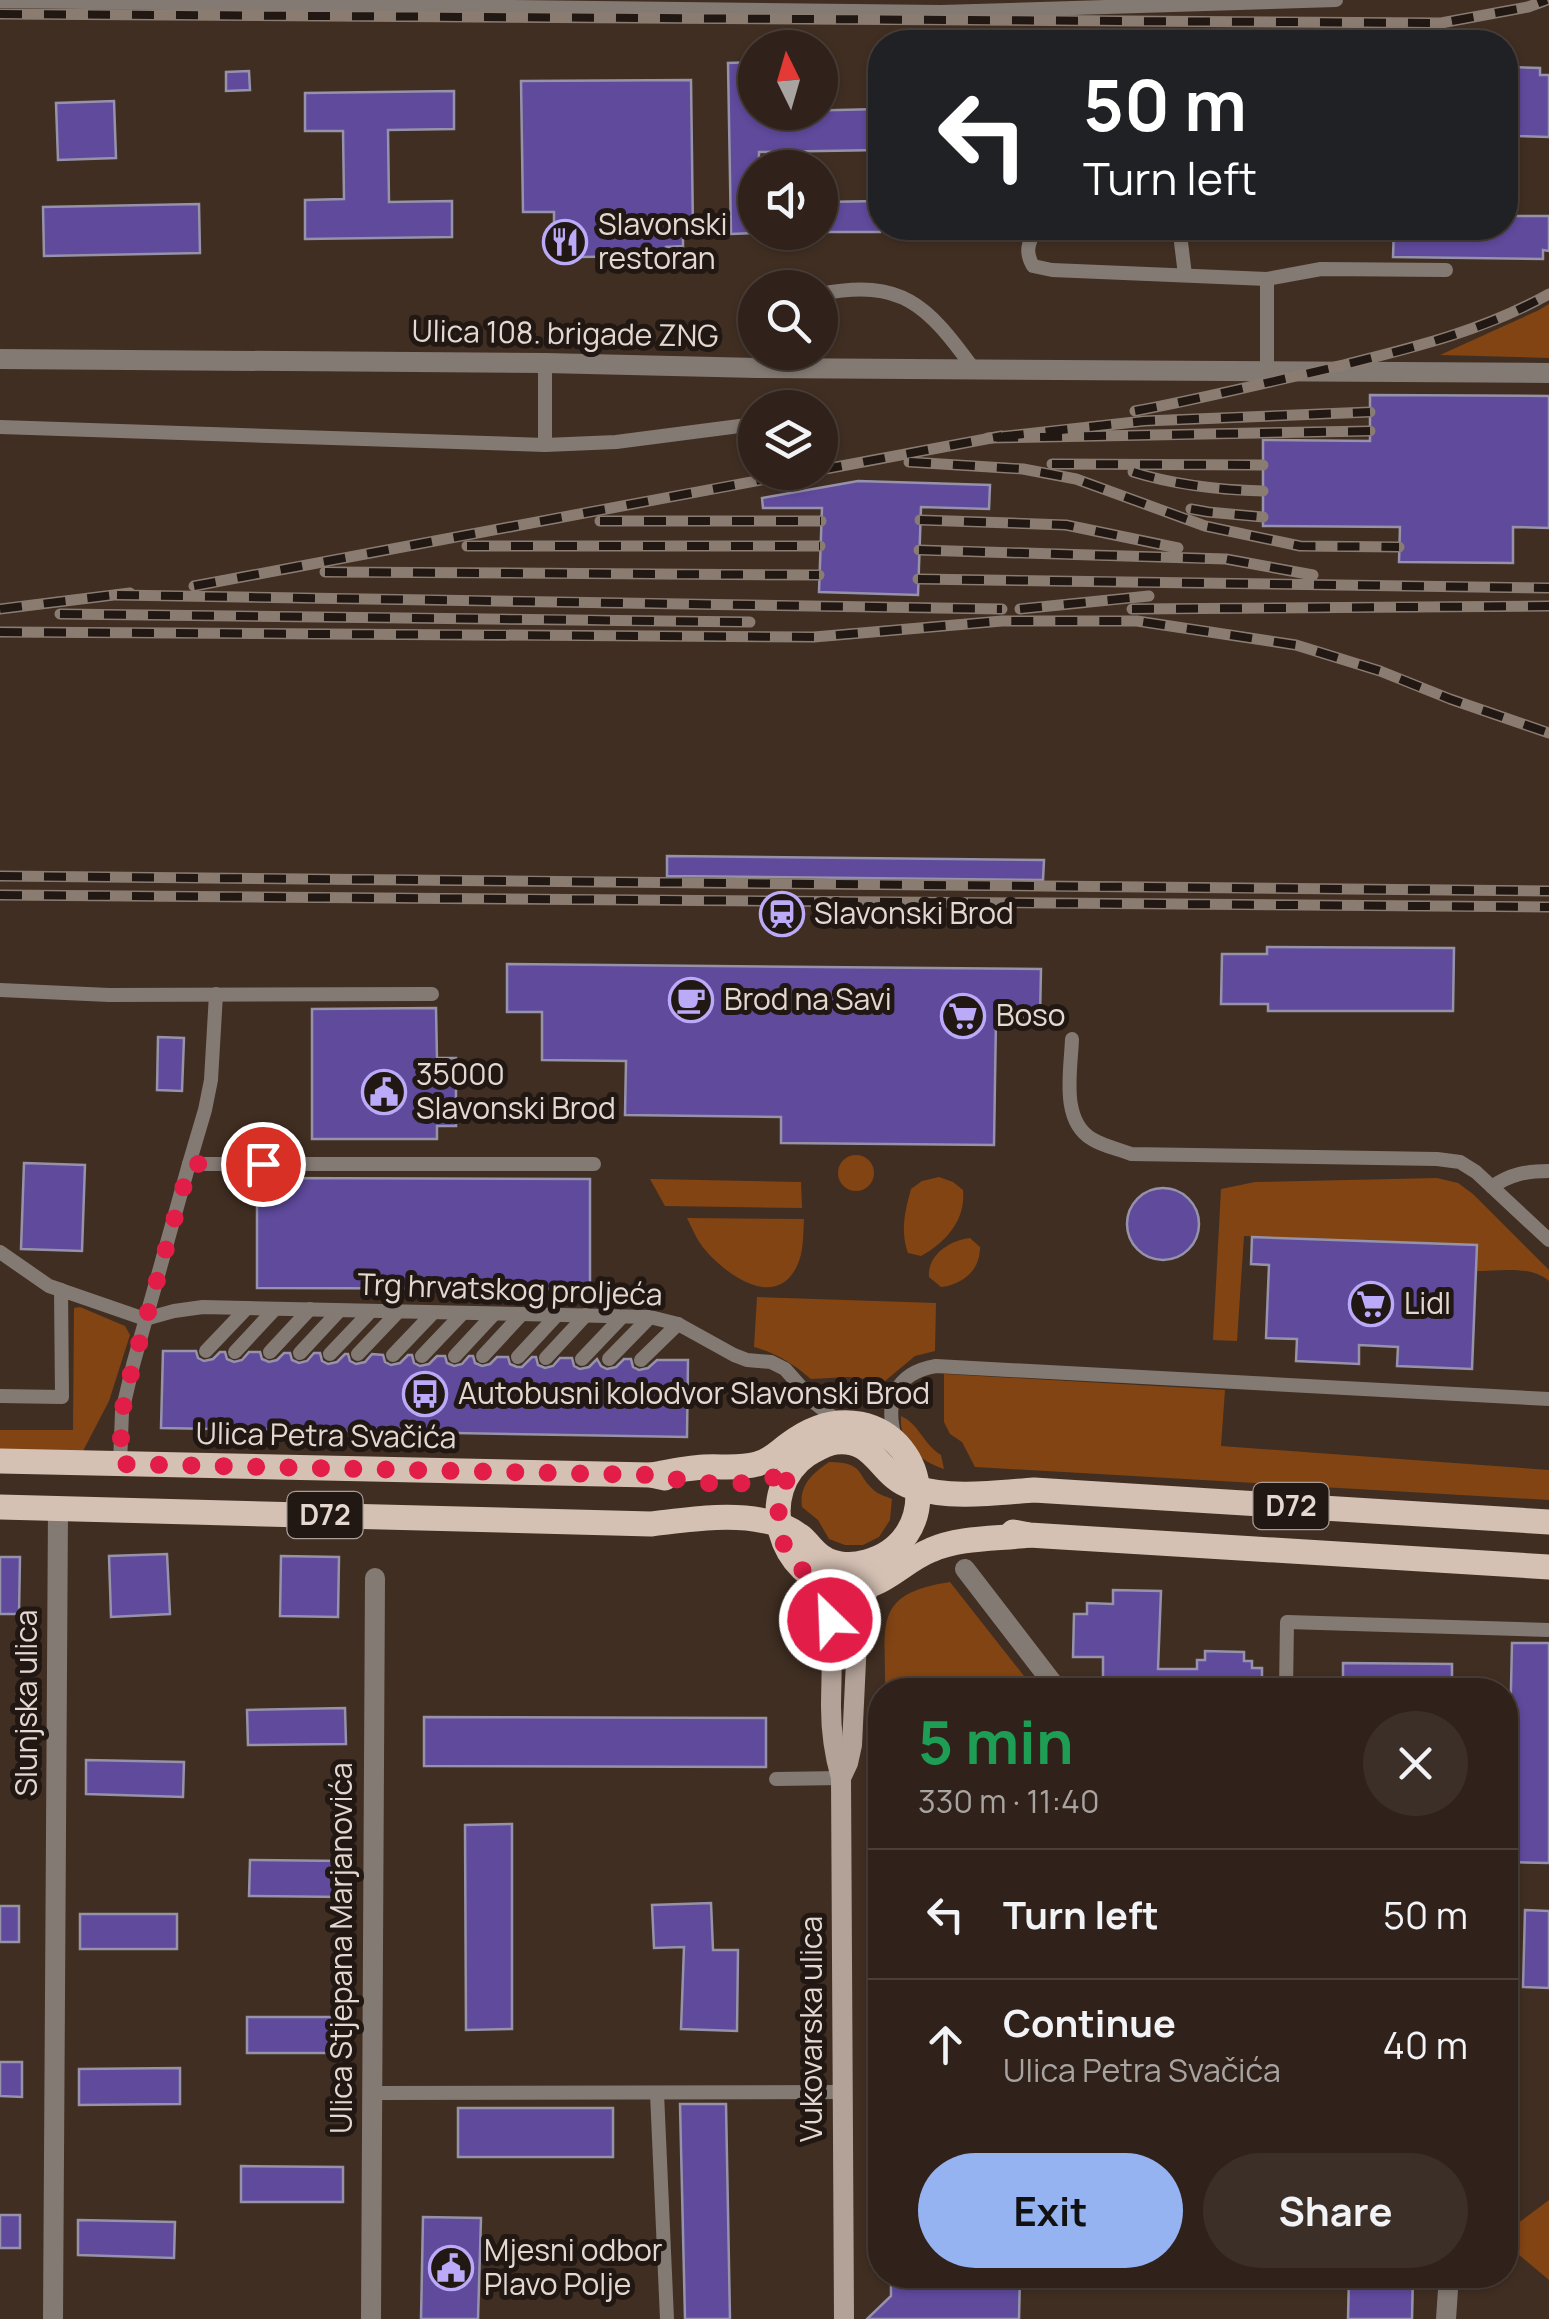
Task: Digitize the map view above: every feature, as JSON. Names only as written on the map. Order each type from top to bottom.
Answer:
[{"type":"main road","points":[[841,1423],[873,1428],[897,1445],[915,1478],[917,1511],[898,1545]]},
{"type":"main road","name":"D72","points":[[651,1475],[699,1467],[756,1465],[807,1432],[841,1423]]},
{"type":"main road","name":"D72","points":[[651,1475],[706,1483],[776,1478],[820,1447],[834,1442],[850,1443],[872,1452],[898,1481],[930,1474],[1034,1490],[1549,1522]]},
{"type":"main road","name":"Ulica Petra Svačića","points":[[0,1462],[651,1475]]},
{"type":"main road","points":[[792,1470],[779,1495],[782,1535],[797,1564],[810,1576],[841,1588],[869,1586]]},
{"type":"main road","name":"D72","points":[[0,1507],[650,1524],[754,1519],[782,1535],[803,1538],[822,1558],[846,1565],[862,1563],[932,1529],[948,1527],[1549,1567]]},
{"type":"main road","name":"D72","points":[[869,1586],[882,1582],[912,1559],[948,1544],[1029,1535]]},
{"type":"main road","name":"Vukovarska ulica","points":[[841,1778],[852,1745],[858,1619],[869,1586],[898,1545]]},
{"type":"main road","name":"Vukovarska ulica","points":[[810,1576],[820,1590],[830,1620],[832,1737],[841,1778],[841,2319]]},
{"type":"street","name":"Ulica 108. brigade ZNG","points":[[0,359],[545,363],[738,360]]},
{"type":"street","name":"Ulica 108. brigade ZNG","points":[[838,363],[973,368],[1549,373]]},
{"type":"street","name":"Slunjska ulica","points":[[54,2319],[58,1508]]},
{"type":"street","points":[[965,1569],[1049,1678]]},
{"type":"street","name":"Ulica Stjepana Marjanovića","points":[[372,2319],[374,1578]]},
{"type":"street","points":[[1446,2319],[1448,2288]]},
{"type":"lane","points":[[0,1],[941,6],[1336,0]]},
{"type":"lane","points":[[1030,240],[1027,255],[1033,266],[1052,270],[1267,279],[1321,269],[1446,270]]},
{"type":"lane","points":[[1181,240],[1186,275]]},
{"type":"lane","points":[[1267,279],[1267,370]]},
{"type":"lane","points":[[838,291],[887,290],[906,298],[948,335],[973,368]]},
{"type":"lane","points":[[545,363],[545,445]]},
{"type":"lane","points":[[0,427],[545,445],[616,442],[738,426]]},
{"type":"lane","points":[[0,990],[110,995],[432,994]]},
{"type":"lane","points":[[120,1464],[122,1412],[205,1110],[211,1080],[216,994]]},
{"type":"lane","points":[[1072,1039],[1071,1105],[1076,1124],[1090,1138],[1130,1154],[1460,1162],[1476,1172],[1549,1240]]},
{"type":"lane","points":[[190,1164],[594,1164]]},
{"type":"lane","points":[[1492,1188],[1520,1173],[1549,1172]]},
{"type":"lane","points":[[0,1252],[49,1286],[145,1319]]},
{"type":"lane","points":[[0,1396],[62,1397],[61,1290]]},
{"type":"lane","name":"Trg hrvatskog proljeća","points":[[145,1319],[203,1307],[650,1317],[678,1324],[747,1360],[771,1362],[786,1369],[816,1404],[841,1423]]},
{"type":"lane","points":[[206,1351],[247,1308]]},
{"type":"lane","points":[[235,1352],[274,1309]]},
{"type":"lane","points":[[270,1352],[310,1309]]},
{"type":"lane","points":[[300,1353],[339,1310]]},
{"type":"lane","points":[[330,1354],[371,1312]]},
{"type":"lane","points":[[358,1354],[398,1312]]},
{"type":"lane","points":[[394,1355],[433,1314]]},
{"type":"lane","points":[[422,1356],[462,1314]]},
{"type":"lane","points":[[455,1356],[494,1314]]},
{"type":"lane","points":[[483,1356],[522,1315]]},
{"type":"lane","points":[[518,1357],[557,1315]]},
{"type":"lane","points":[[546,1358],[586,1315]]},
{"type":"lane","points":[[582,1359],[622,1317]]},
{"type":"lane","points":[[610,1359],[650,1317]]},
{"type":"lane","points":[[641,1360],[678,1324]]},
{"type":"lane","points":[[897,1445],[890,1414],[895,1392],[923,1368],[947,1366],[1549,1399]]},
{"type":"lane","points":[[1286,1678],[1287,1622],[1549,1630]]},
{"type":"lane","points":[[776,1779],[841,1778]]},
{"type":"lane","points":[[371,2093],[842,2092]]},
{"type":"lane","points":[[657,2093],[667,2319]]},
{"type":"shaded area","points":[[1549,304],[1549,358],[1440,355],[1539,310]]},
{"type":"shaded area","points":[[856,1155],[868,1161],[874,1173],[868,1185],[856,1191],[844,1185],[838,1173],[844,1161]]},
{"type":"shaded area","points":[[939,1177],[963,1190],[958,1220],[946,1237],[921,1256],[908,1253],[904,1229],[911,1189],[922,1181]]},
{"type":"shaded area","points":[[1437,1178],[1458,1183],[1473,1194],[1549,1270],[1549,1281],[1524,1271],[1476,1271],[1476,1245],[1244,1236],[1237,1341],[1213,1340],[1221,1189],[1255,1182]]},
{"type":"shaded area","points":[[650,1179],[801,1182],[802,1208],[665,1206]]},
{"type":"shaded area","points":[[687,1218],[804,1219],[797,1266],[776,1286],[749,1283],[711,1256]]},
{"type":"shaded area","points":[[970,1238],[980,1247],[974,1269],[957,1283],[941,1287],[929,1277],[932,1262],[948,1245]]},
{"type":"shaded area","points":[[757,1297],[936,1303],[935,1351],[915,1356],[885,1381],[811,1379],[784,1360],[754,1347]]},
{"type":"shaded area","points":[[74,1308],[125,1326],[130,1335],[109,1401],[83,1451],[0,1449],[0,1430],[73,1430]]},
{"type":"shaded area","points":[[944,1374],[1225,1390],[1221,1446],[1549,1470],[1549,1500],[975,1467],[962,1442],[950,1434],[944,1422]]},
{"type":"shaded area","points":[[901,1416],[941,1455],[944,1469],[912,1450],[903,1435]]},
{"type":"shaded area","points":[[829,1462],[855,1467],[869,1486],[892,1499],[890,1520],[879,1537],[863,1545],[845,1545],[829,1539],[818,1520],[802,1507],[808,1481]]},
{"type":"shaded area","points":[[950,1582],[1026,1678],[885,1678],[885,1630],[889,1616],[895,1604],[925,1587]]},
{"type":"shaded area","points":[[1549,2200],[1549,2280],[1518,2254],[1518,2223]]},
{"type":"building","points":[[728,63],[738,63],[738,130],[838,130],[838,110],[868,109],[868,150],[738,150],[738,234],[731,234]]},
{"type":"building","points":[[1518,67],[1540,68],[1540,75],[1549,75],[1549,137],[1518,136]]},
{"type":"building","points":[[249,71],[250,90],[226,91],[226,72]]},
{"type":"building","points":[[691,80],[693,232],[683,232],[683,246],[666,247],[666,256],[577,257],[577,247],[560,248],[560,227],[554,227],[554,212],[523,212],[521,81]]},
{"type":"building","points":[[454,91],[454,129],[388,130],[389,202],[452,201],[452,237],[305,239],[305,200],[344,199],[343,131],[305,131],[305,93]]},
{"type":"building","points":[[114,101],[116,158],[58,160],[56,103]]},
{"type":"building","points":[[868,201],[868,232],[838,232],[838,202]]},
{"type":"building","points":[[199,204],[200,253],[44,256],[43,207]]},
{"type":"building","points":[[1518,216],[1549,216],[1549,251],[1543,250],[1543,259],[1393,257],[1394,240],[1518,240]]},
{"type":"building","points":[[1370,395],[1549,396],[1549,528],[1513,527],[1513,563],[1399,562],[1400,527],[1263,526],[1263,440],[1370,441]]},
{"type":"building","points":[[858,481],[990,485],[989,509],[921,507],[918,595],[819,592],[822,508],[763,508],[762,498],[807,490],[838,490],[838,485]]},
{"type":"building","points":[[667,856],[1044,860],[1043,880],[667,876]]},
{"type":"building","points":[[1267,947],[1454,948],[1453,1011],[1268,1011],[1268,1004],[1221,1004],[1222,954],[1267,954]]},
{"type":"building","points":[[507,964],[1041,969],[1040,1018],[996,1018],[994,1145],[781,1143],[781,1117],[625,1115],[626,1061],[542,1060],[542,1012],[507,1012]]},
{"type":"building","name":"35000 Slavonski Brod","points":[[436,1008],[437,1058],[456,1058],[456,1126],[437,1126],[437,1139],[312,1139],[312,1009]]},
{"type":"building","points":[[158,1037],[184,1038],[182,1091],[157,1090]]},
{"type":"building","points":[[24,1163],[85,1165],[82,1251],[21,1249]]},
{"type":"building","points":[[257,1178],[590,1179],[590,1289],[257,1288]]},
{"type":"building","points":[[1163,1188],[1188,1199],[1199,1224],[1188,1249],[1163,1260],[1138,1249],[1127,1224],[1138,1199]]},
{"type":"building","name":"Lidl","points":[[1252,1237],[1477,1245],[1472,1369],[1397,1366],[1398,1347],[1359,1345],[1359,1364],[1296,1361],[1297,1339],[1266,1338],[1269,1265],[1251,1264]]},
{"type":"building","name":"Autobusni kolodvor Slavonski Brod","points":[[163,1351],[196,1351],[204,1361],[225,1352],[227,1359],[234,1362],[249,1352],[260,1352],[262,1359],[269,1362],[290,1353],[292,1360],[299,1363],[320,1353],[322,1361],[328,1364],[345,1354],[356,1364],[365,1362],[372,1354],[383,1355],[391,1365],[412,1355],[414,1363],[420,1366],[437,1356],[445,1356],[447,1363],[454,1366],[469,1356],[482,1366],[497,1357],[508,1357],[510,1364],[517,1367],[536,1357],[538,1365],[545,1368],[560,1358],[572,1358],[574,1366],[580,1369],[597,1359],[607,1369],[631,1359],[633,1367],[639,1370],[657,1360],[688,1360],[687,1437],[161,1428]]},
{"type":"building","points":[[167,1554],[170,1614],[111,1617],[109,1556]]},
{"type":"building","points":[[281,1556],[339,1557],[338,1617],[280,1616]]},
{"type":"building","points":[[0,1557],[20,1557],[19,1614],[0,1614]]},
{"type":"building","points":[[1113,1590],[1161,1591],[1158,1669],[1197,1669],[1197,1660],[1205,1660],[1205,1651],[1244,1652],[1244,1661],[1252,1661],[1252,1668],[1262,1668],[1262,1678],[1103,1678],[1103,1657],[1073,1657],[1074,1614],[1087,1614],[1087,1603],[1113,1604]]},
{"type":"building","points":[[1512,1643],[1549,1643],[1549,1863],[1518,1862],[1518,1678],[1511,1678]]},
{"type":"building","points":[[1343,1663],[1452,1664],[1452,1678],[1343,1678]]},
{"type":"building","points":[[345,1708],[346,1744],[248,1745],[247,1710]]},
{"type":"building","points":[[424,1717],[766,1718],[766,1767],[424,1766]]},
{"type":"building","points":[[86,1760],[184,1762],[183,1797],[86,1794]]},
{"type":"building","points":[[512,1824],[512,2029],[466,2030],[465,1825]]},
{"type":"building","points":[[250,1860],[345,1861],[344,1897],[249,1896]]},
{"type":"building","points":[[711,1903],[713,1950],[738,1950],[737,2031],[681,2029],[684,1947],[654,1948],[652,1905]]},
{"type":"building","points":[[0,1906],[19,1906],[19,1942],[0,1942]]},
{"type":"building","points":[[1525,1910],[1549,1911],[1549,1988],[1523,1987]]},
{"type":"building","points":[[80,1914],[177,1914],[177,1949],[80,1949]]},
{"type":"building","points":[[247,2017],[344,2017],[344,2053],[247,2053]]},
{"type":"building","points":[[0,2062],[22,2062],[22,2097],[0,2096]]},
{"type":"building","points":[[180,2068],[180,2104],[79,2105],[79,2069]]},
{"type":"building","points":[[680,2104],[726,2104],[730,2319],[685,2319]]},
{"type":"building","points":[[458,2108],[613,2108],[613,2157],[458,2157]]},
{"type":"building","points":[[241,2166],[343,2167],[343,2202],[241,2202]]},
{"type":"building","points":[[0,2215],[20,2215],[20,2248],[0,2248]]},
{"type":"building","name":"Mjesni odbor Plavo Polje","points":[[423,2217],[481,2218],[478,2319],[421,2319]]},
{"type":"building","points":[[78,2220],[175,2222],[174,2258],[78,2255]]},
{"type":"building","points":[[891,2288],[1020,2288],[1019,2319],[867,2319],[891,2296]]},
{"type":"building","points":[[1349,2288],[1413,2288],[1412,2319],[1348,2319]]},
{"type":"railway","points":[[0,14],[1441,23],[1547,0]]},
{"type":"railway","points":[[1135,411],[1415,347],[1469,330],[1549,294]]},
{"type":"railway","points":[[1370,412],[1144,421],[988,438],[1370,431]]},
{"type":"railway","points":[[838,467],[1002,436]]},
{"type":"railway","points":[[909,462],[1023,469],[1076,479],[1205,526],[1300,546],[1399,547]]},
{"type":"railway","points":[[1052,464],[1263,465]]},
{"type":"railway","points":[[1133,472],[1197,486],[1263,491]]},
{"type":"railway","points":[[194,586],[738,484]]},
{"type":"railway","points":[[1191,509],[1263,517]]},
{"type":"railway","points":[[920,520],[1066,525],[1178,548]]},
{"type":"railway","points":[[600,521],[821,521]]},
{"type":"railway","points":[[467,546],[820,546]]},
{"type":"railway","points":[[919,550],[1226,559],[1313,575]]},
{"type":"railway","points":[[325,572],[819,575]]},
{"type":"railway","points":[[918,579],[1549,588]]},
{"type":"railway","points":[[0,609],[130,593]]},
{"type":"railway","points":[[117,595],[1002,609]]},
{"type":"railway","points":[[1020,609],[1149,596]]},
{"type":"railway","points":[[1132,609],[1549,606]]},
{"type":"railway","points":[[60,614],[750,622]]},
{"type":"railway","points":[[0,632],[814,637],[1002,621],[1137,621],[1296,645],[1380,671],[1549,733]]},
{"type":"railway","points":[[0,876],[1549,891]]},
{"type":"railway","points":[[0,895],[1549,907]]},
{"type":"place","name":"Slavonski restoran","points":[[565,242]]},
{"type":"place","name":"Slavonski Brod","points":[[782,914]]},
{"type":"place","name":"Brod na Savi","points":[[691,1000]]},
{"type":"place","name":"Boso","points":[[963,1016]]},
{"type":"place","name":"35000 Slavonski Brod","points":[[384,1092]]},
{"type":"place","name":"Lidl","points":[[1371,1304]]},
{"type":"place","name":"Autobusni kolodvor Slavonski Brod","points":[[425,1394]]},
{"type":"place","name":"Mjesni odbor Plavo Polje","points":[[451,2268]]},
{"type":"route","points":[[263,1164],[190,1164],[122,1412],[120,1464],[651,1475],[706,1483],[776,1478],[792,1470],[779,1495],[779,1525],[785,1545],[820,1590],[830,1620]]}]
